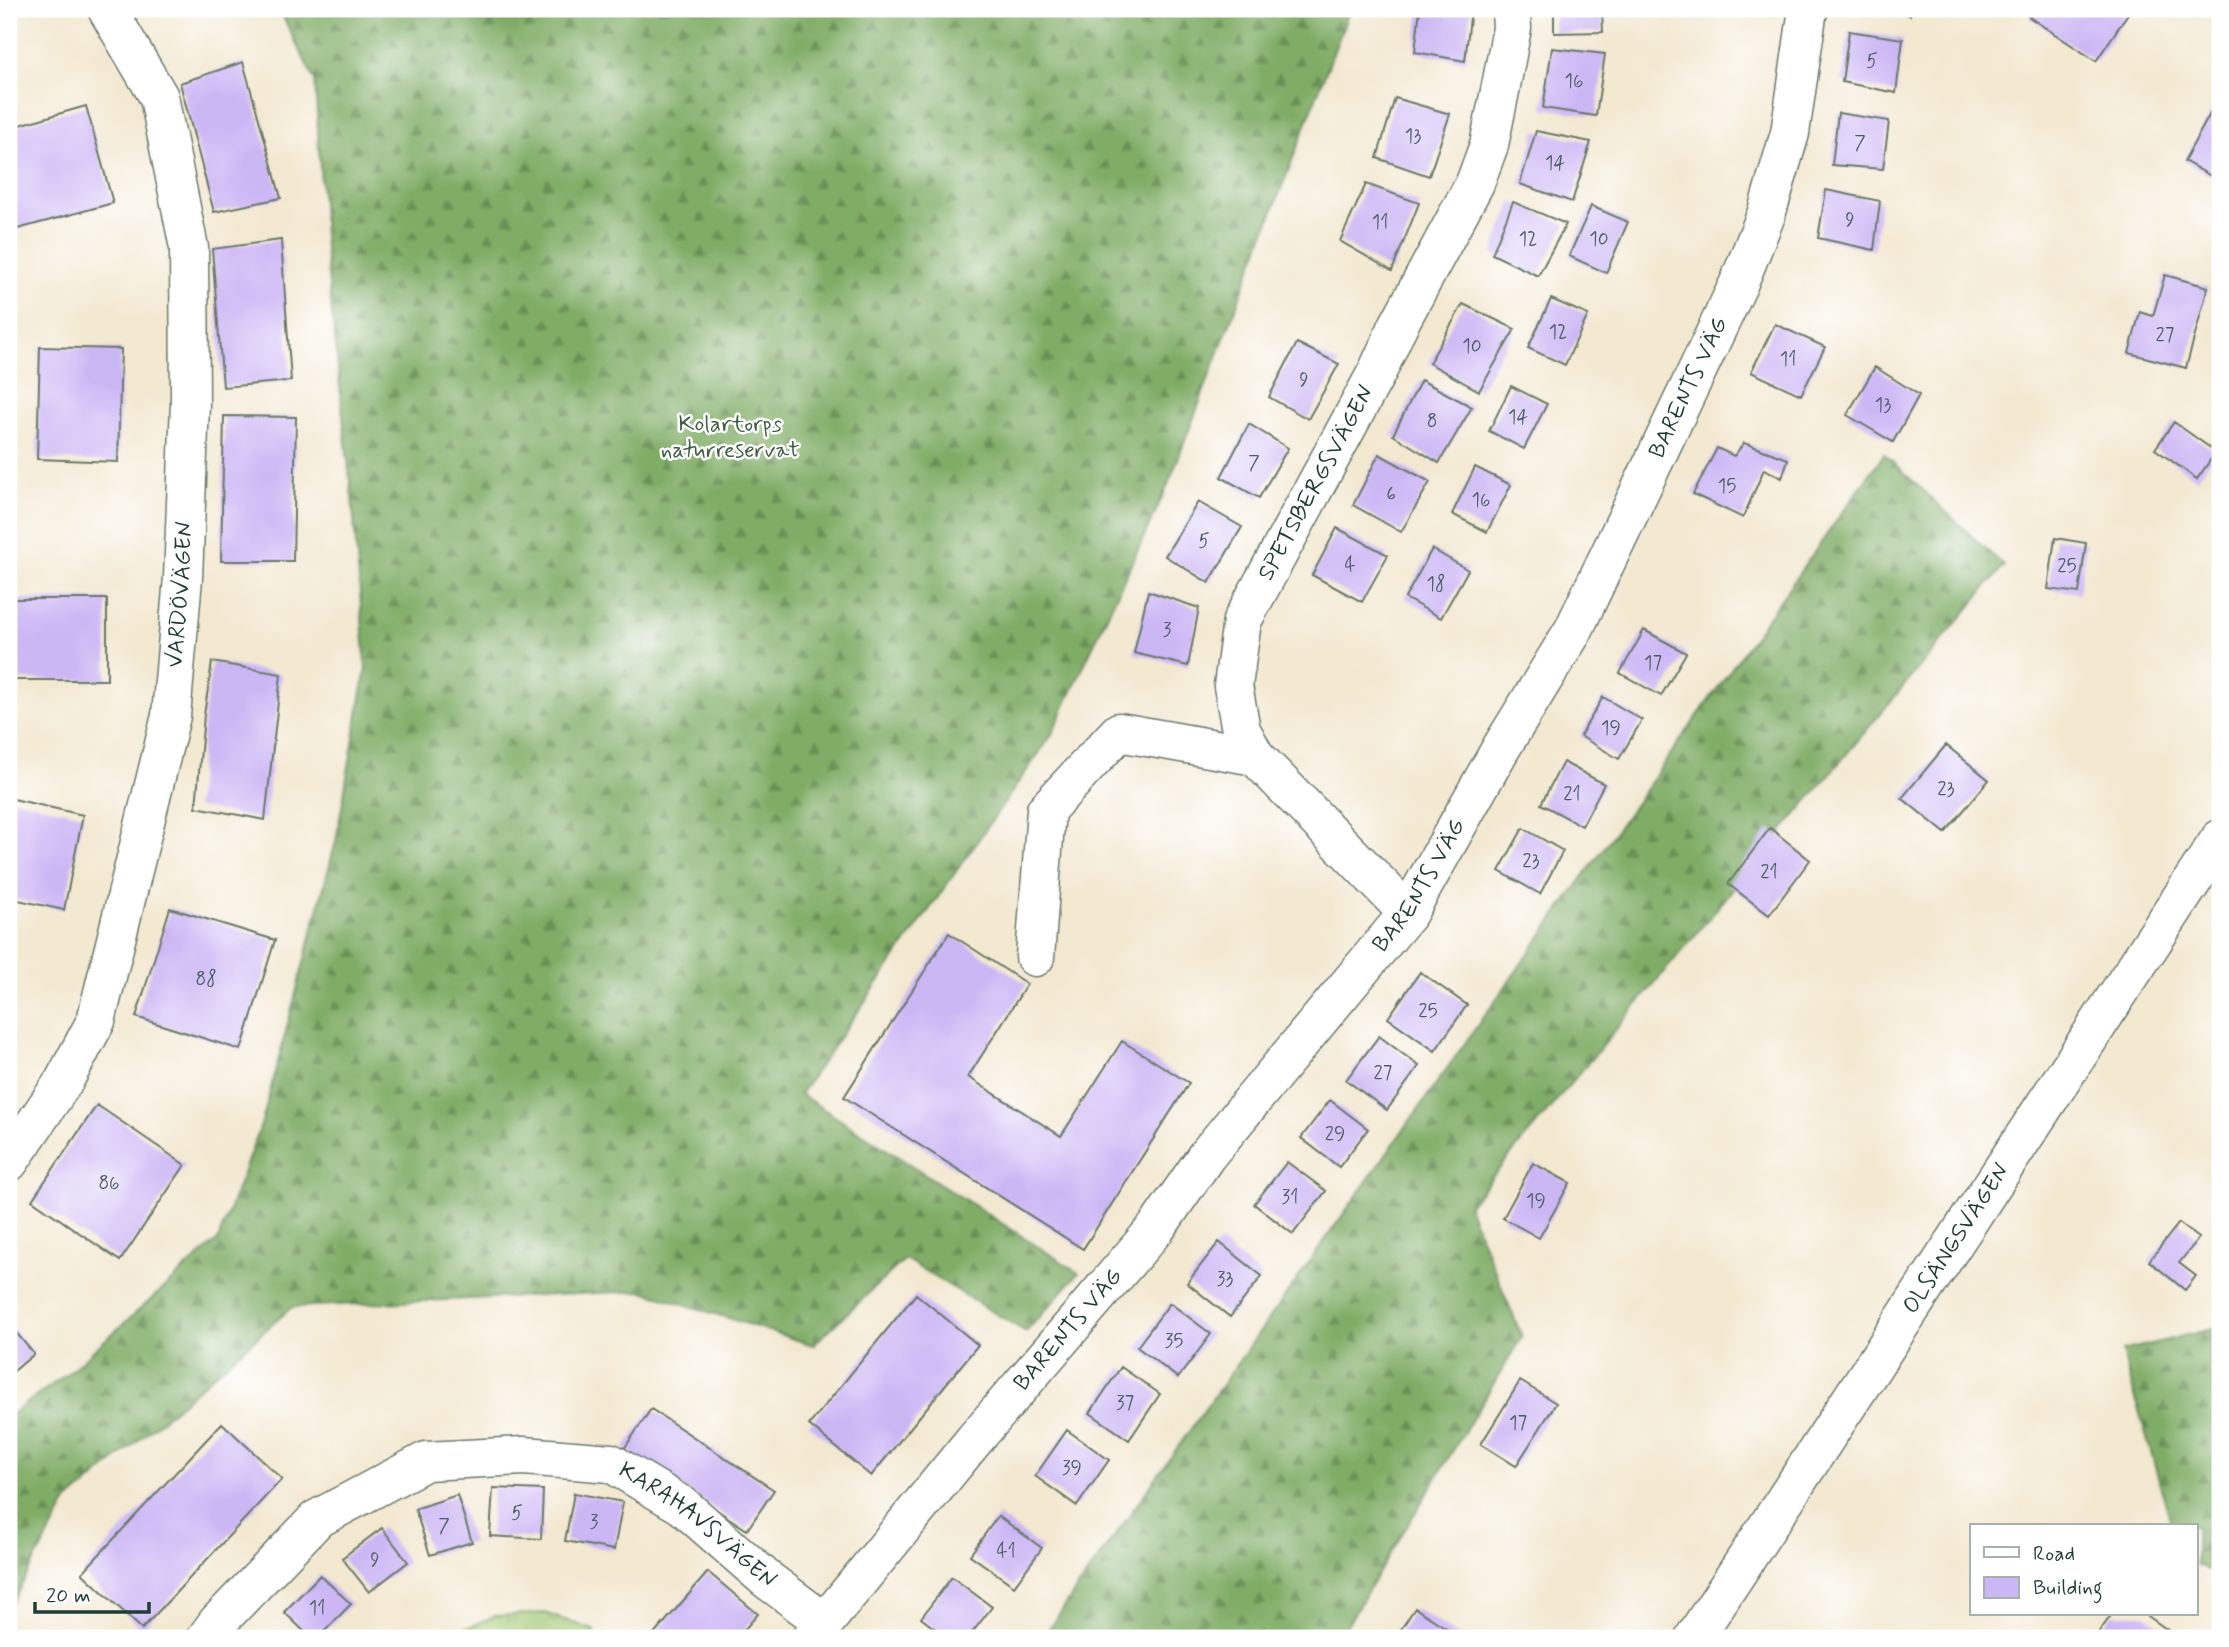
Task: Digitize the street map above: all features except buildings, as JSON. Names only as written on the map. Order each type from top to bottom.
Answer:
[{"type":"street","name":"VARDÖVÄGEN","points":[[9,1162],[64,1081],[96,1021],[171,716],[183,578],[190,404],[189,248],[159,97],[107,9]]},
{"type":"street","name":"SPETSBERGSVÄGEN","points":[[1408,913],[1255,756],[1241,730],[1233,686],[1242,621],[1377,372],[1398,326],[1475,183],[1489,145],[1499,98],[1512,28],[1511,9]]},
{"type":"street","name":"BARENTS VÄG","points":[[818,1630],[1157,1227],[1207,1155],[1408,913],[1501,748],[1573,631],[1738,285],[1766,215],[1790,133],[1808,9]]},
{"type":"street","points":[[1035,957],[1046,810],[1119,732],[1255,756]]},
{"type":"street","name":"OLSÄNGSVÄGEN","points":[[1693,1638],[2220,839]]},
{"type":"street","name":"KARAHAVSVÄGEN","points":[[206,1638],[217,1623],[317,1519],[425,1461],[524,1456],[611,1463],[683,1506],[765,1578],[818,1630]]},
{"type":"green space","name":"Kolartorps naturreservat","points":[[279,9],[1350,9],[1168,485],[1051,736],[800,1094],[1079,1273],[1026,1332],[905,1259],[813,1345],[643,1291],[292,1307],[67,1502],[9,1608],[9,1416],[68,1373],[218,1240],[262,1122],[336,841],[366,668],[353,508],[324,239],[315,81]]},
{"type":"green space","points":[[1884,454],[2004,566],[1468,1206],[1522,1337],[1339,1638],[1042,1638]]},
{"type":"green space","points":[[2220,1327],[2220,1577],[2198,1565],[2198,1524],[2171,1524],[2122,1351]]},
{"type":"green space","points":[[545,1613],[596,1631],[590,1638],[443,1638],[495,1616]]}]
